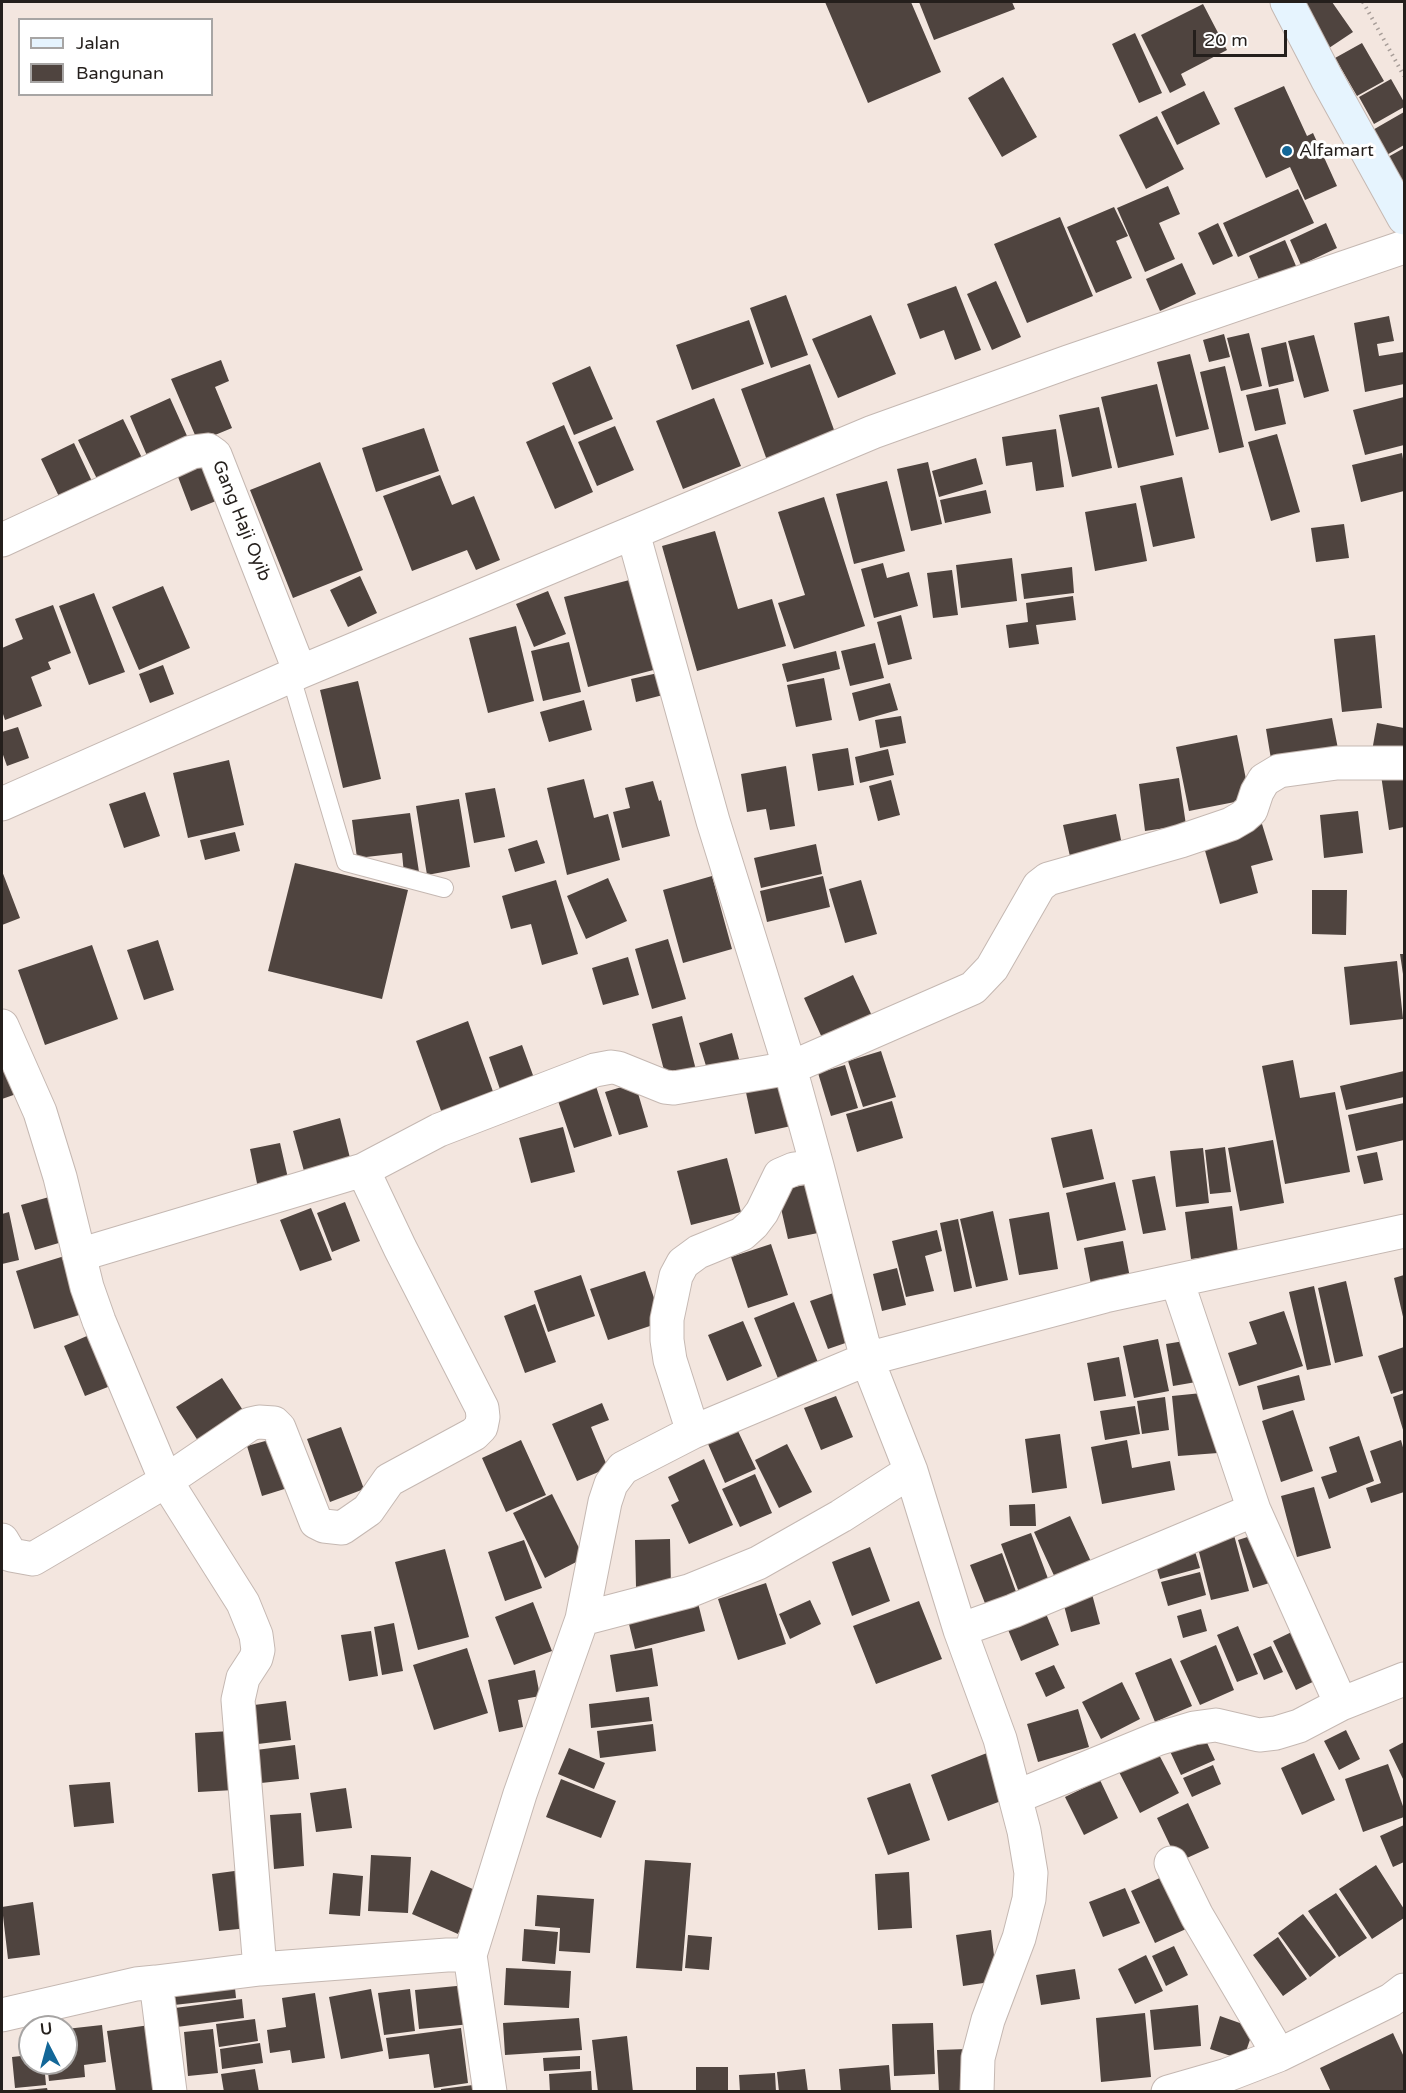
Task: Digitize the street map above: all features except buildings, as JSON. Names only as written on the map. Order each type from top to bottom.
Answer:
[{"type":"main road","points":[[1287,2],[1404,218]]},
{"type":"street","points":[[2,804],[295,674],[873,432],[1079,358],[1404,247]]},
{"type":"street","name":"Gang Haji Oyib","points":[[2,540],[192,452],[208,450],[215,455],[295,674]]},
{"type":"street","points":[[633,533],[713,821],[790,1068],[867,1359],[911,1472],[960,1630],[1000,1738],[1024,1832],[1031,1873],[1029,1899],[1019,1938],[988,2020],[978,2058],[977,2091]]},
{"type":"street","points":[[79,1255],[363,1170],[439,1130],[594,1070],[618,1068],[665,1087],[674,1088],[790,1068],[973,988],[992,968],[1039,886],[1048,879],[1181,841],[1231,824],[1251,810],[1264,780],[1279,771],[1337,763],[1404,763]]},
{"type":"street","points":[[2,1026],[40,1112],[99,1321],[166,1481],[243,1603],[258,1643],[256,1658],[243,1678],[238,1700],[260,1969]]},
{"type":"street","points":[[693,1432],[670,1360],[667,1340],[667,1319],[676,1276],[683,1263],[698,1252],[742,1234],[753,1224],[762,1212],[780,1175],[794,1169],[817,1166]]},
{"type":"street","points":[[2,1539],[11,1555],[33,1558],[166,1481],[250,1424],[269,1422],[279,1428],[316,1522],[324,1526],[342,1528],[368,1510],[389,1480],[474,1434],[481,1427],[483,1417],[478,1399],[400,1248],[363,1170]]},
{"type":"street","points":[[490,2091],[470,1955],[520,1794],[582,1619],[605,1502],[611,1484],[623,1468],[693,1432],[867,1359],[1083,1302],[1404,1231]]},
{"type":"street","points":[[1177,1281],[1254,1510],[1341,1704]]},
{"type":"street","points":[[582,1619],[689,1591],[758,1563],[841,1516],[911,1472]]},
{"type":"street","points":[[960,1630],[1013,1611],[1254,1510]]},
{"type":"street","points":[[1016,1797],[1157,1739],[1194,1728],[1216,1725],[1250,1734],[1267,1734],[1299,1726],[1341,1704],[1404,1679]]},
{"type":"street","points":[[1171,1863],[1197,1916],[1279,2055]]},
{"type":"street","points":[[2,2015],[136,1984],[260,1969],[470,1955]]},
{"type":"street","points":[[156,1982],[170,2091]]},
{"type":"street","points":[[1168,2091],[1227,2075],[1279,2055],[1391,2001],[1404,1990]]},
{"type":"lane","points":[[295,674],[346,862],[444,888]]},
{"type":"path","points":[[1364,2],[1404,76]]},
{"type":"place","name":"Alfamart","points":[[1287,151]]}]
